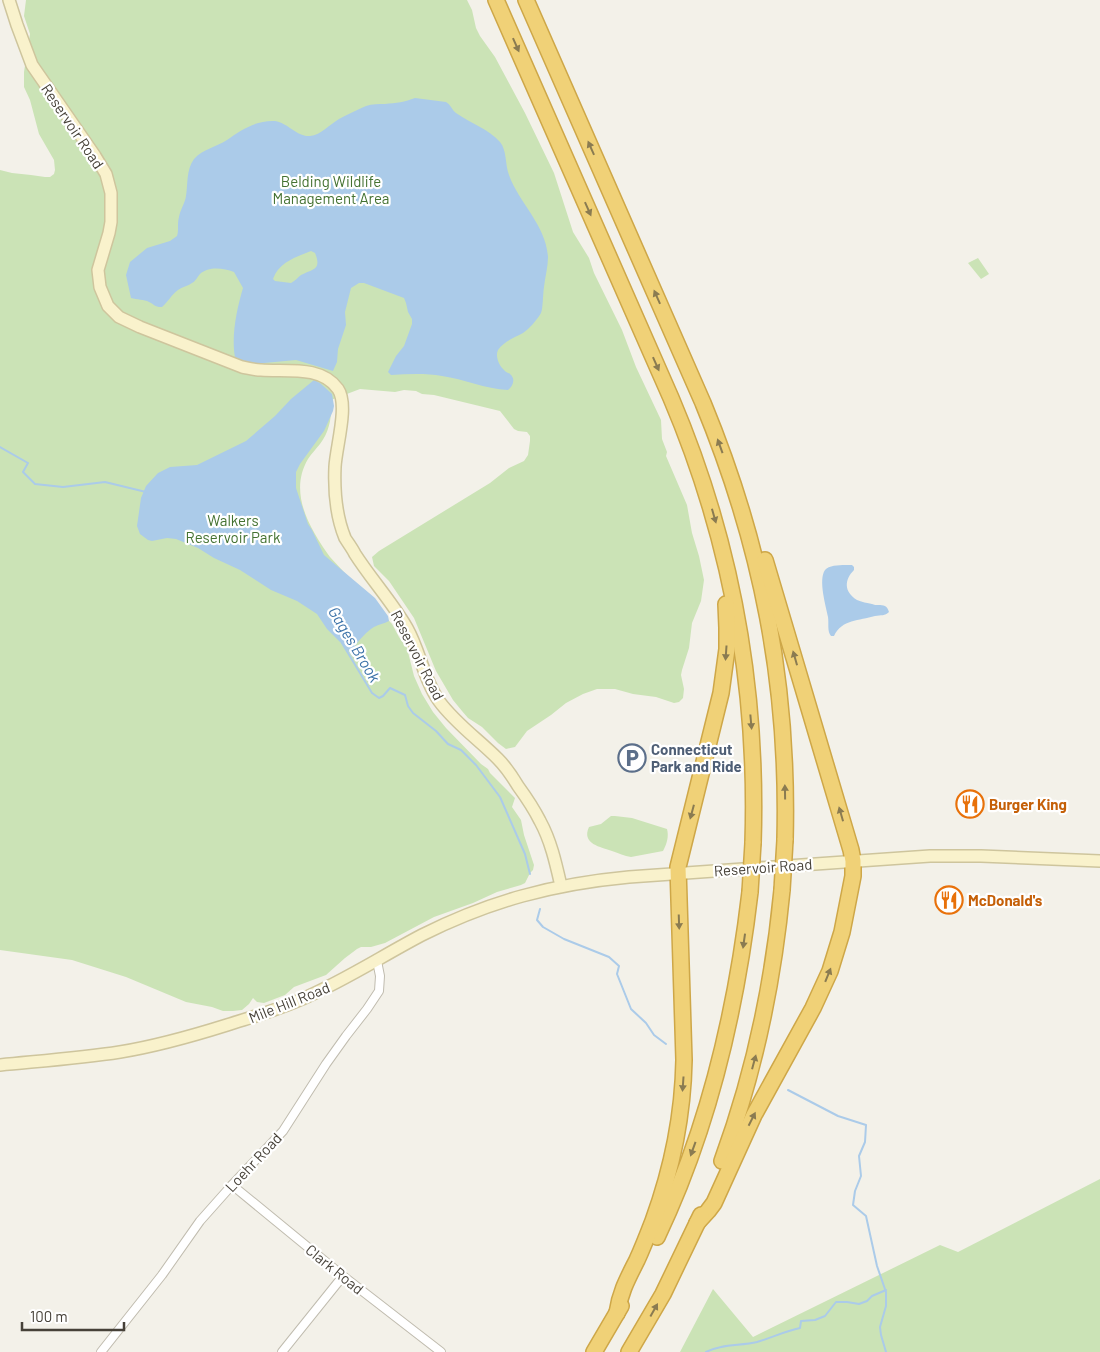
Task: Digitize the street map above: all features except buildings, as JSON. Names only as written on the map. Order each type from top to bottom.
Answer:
[{"type":"highway","points":[[496,0],[677,413],[702,478],[723,553],[740,636],[748,695],[753,773],[753,843],[750,892],[743,950],[732,1013],[704,1117],[687,1165],[664,1221],[641,1268],[594,1352]]},
{"type":"highway","points":[[526,0],[699,394],[736,492],[759,574],[769,620],[784,748],[786,804],[782,890],[772,972],[759,1041],[733,1132],[716,1179],[663,1294],[629,1352]]},
{"type":"highway","points":[[697,1223],[714,1203],[754,1115],[826,981],[842,932],[853,876],[854,861],[754,523],[748,508],[736,492]]},
{"type":"highway","points":[[617,1313],[622,1289],[645,1242],[661,1200],[680,1119],[684,1060],[678,873],[715,719],[724,672],[728,628],[721,573],[723,553]]},
{"type":"street","name":"Reservoir Road","points":[[9,0],[32,64],[106,174],[111,194],[111,222],[98,270],[100,287],[108,306],[120,317],[140,327],[242,367],[260,370],[305,371],[325,378],[340,392],[343,401],[343,411],[336,451],[334,479],[340,523],[346,539],[408,628],[420,654],[427,678],[438,699],[457,722],[508,770],[526,796],[541,823],[554,856],[561,886],[613,878],[678,873],[957,856],[1100,861]]},
{"type":"street","name":"Mile Hill Road","points":[[0,1065],[113,1053],[158,1045],[271,1012],[304,999],[424,935],[468,915],[525,894],[561,886]]},
{"type":"street","name":"Loehr Road","points":[[101,1352],[162,1275],[200,1221],[232,1184],[284,1131],[326,1064],[379,991],[380,976],[377,961]]},
{"type":"street","name":"Clark Road","points":[[232,1184],[343,1276],[441,1352]]},
{"type":"street","points":[[282,1352],[343,1276]]},
{"type":"green space","points":[[26,0],[467,0],[480,36],[495,57],[554,173],[573,232],[589,258],[594,273],[622,330],[636,367],[661,420],[662,439],[667,452],[666,456],[687,505],[692,533],[699,556],[704,580],[701,601],[692,623],[689,648],[682,670],[681,675],[684,689],[683,698],[679,702],[674,703],[656,697],[615,689],[597,689],[566,703],[527,731],[515,747],[506,749],[482,727],[468,718],[453,700],[436,671],[414,618],[389,581],[374,566],[372,557],[490,483],[509,468],[524,461],[528,455],[530,436],[527,432],[514,429],[500,411],[434,395],[422,394],[416,391],[404,390],[395,392],[360,389],[331,400],[331,418],[326,434],[308,459],[302,472],[301,498],[309,523],[330,557],[392,624],[407,648],[414,676],[433,712],[446,728],[515,798],[512,807],[521,820],[534,865],[525,883],[521,885],[497,892],[434,917],[385,943],[371,947],[361,947],[326,975],[294,987],[285,995],[264,1003],[257,1002],[253,998],[242,1010],[223,1011],[186,1002],[126,977],[72,960],[0,950],[0,170],[50,177],[54,174],[55,170],[54,160],[39,134],[30,100],[24,87],[24,72],[30,34],[24,16]]},
{"type":"green space","points":[[978,258],[989,274],[981,279],[968,263]]},
{"type":"green space","points":[[611,816],[632,818],[667,829],[666,846],[663,851],[631,857],[593,844],[587,833],[589,827],[601,824]]},
{"type":"green space","points":[[1100,1179],[1100,1352],[680,1352],[713,1289],[753,1337],[940,1245],[958,1252]]},
{"type":"water","points":[[411,99],[446,102],[456,113],[496,137],[504,149],[513,185],[537,224],[546,245],[548,261],[541,313],[528,329],[503,344],[497,352],[497,358],[501,366],[513,378],[508,390],[491,388],[436,375],[391,375],[388,372],[396,356],[404,346],[412,319],[404,298],[364,283],[359,283],[351,288],[345,312],[346,325],[333,371],[296,360],[252,363],[235,357],[234,331],[243,288],[234,272],[216,269],[204,271],[189,285],[176,292],[162,307],[145,300],[131,298],[126,275],[130,262],[147,248],[170,241],[177,236],[178,220],[185,199],[191,163],[201,153],[243,129],[261,122],[280,122],[305,136],[310,136],[318,134],[339,119],[366,106],[397,103]],"holes":[[[311,251],[315,253],[317,266],[313,270],[301,275],[291,283],[275,281],[273,279],[279,268],[284,264]]]},
{"type":"water","points":[[314,380],[332,394],[334,406],[324,431],[296,472],[296,488],[308,524],[324,555],[375,598],[388,616],[389,621],[374,627],[360,639],[354,648],[358,655],[356,659],[327,629],[317,614],[297,601],[271,590],[240,570],[198,548],[176,539],[148,540],[140,534],[137,526],[141,498],[146,486],[158,473],[170,467],[197,465],[246,441]]},
{"type":"water","points":[[852,565],[854,570],[848,578],[847,586],[853,597],[859,601],[885,606],[889,612],[884,615],[846,624],[837,630],[834,636],[831,636],[823,593],[823,574],[830,567]]},
{"type":"waterway","name":"Gages Brook","points":[[0,447],[28,463],[23,472],[35,484],[63,487],[105,482],[146,492]]},
{"type":"waterway","name":"Gages Brook","points":[[342,643],[372,693],[379,698],[390,688],[405,695],[408,706],[413,713],[436,731],[448,744],[461,750],[476,765],[500,797],[525,854],[530,874]]},
{"type":"waterway","name":"Gages Brook","points":[[540,909],[537,920],[543,927],[564,939],[609,957],[619,966],[617,974],[631,1009],[646,1023],[654,1035],[666,1044]]},
{"type":"waterway","name":"Gages Brook","points":[[788,1090],[838,1116],[866,1125],[865,1142],[859,1156],[861,1176],[855,1191],[853,1205],[866,1216],[877,1266],[886,1292],[886,1306],[880,1327],[886,1352]]},
{"type":"waterway","points":[[706,1352],[724,1346],[757,1342],[800,1328],[801,1321],[815,1320],[825,1316],[836,1302],[859,1304],[886,1290]]},
{"type":"place","name":"Connecticut Park and Ride","points":[[632,758]]},
{"type":"place","name":"Burger King","points":[[970,804]]},
{"type":"place","name":"McDonald's","points":[[949,900]]},
{"type":"park label","name":"Belding Wildlife Management Area","points":[[331,190]]},
{"type":"park label","name":"Walkers Reservoir Park","points":[[233,528]]}]
